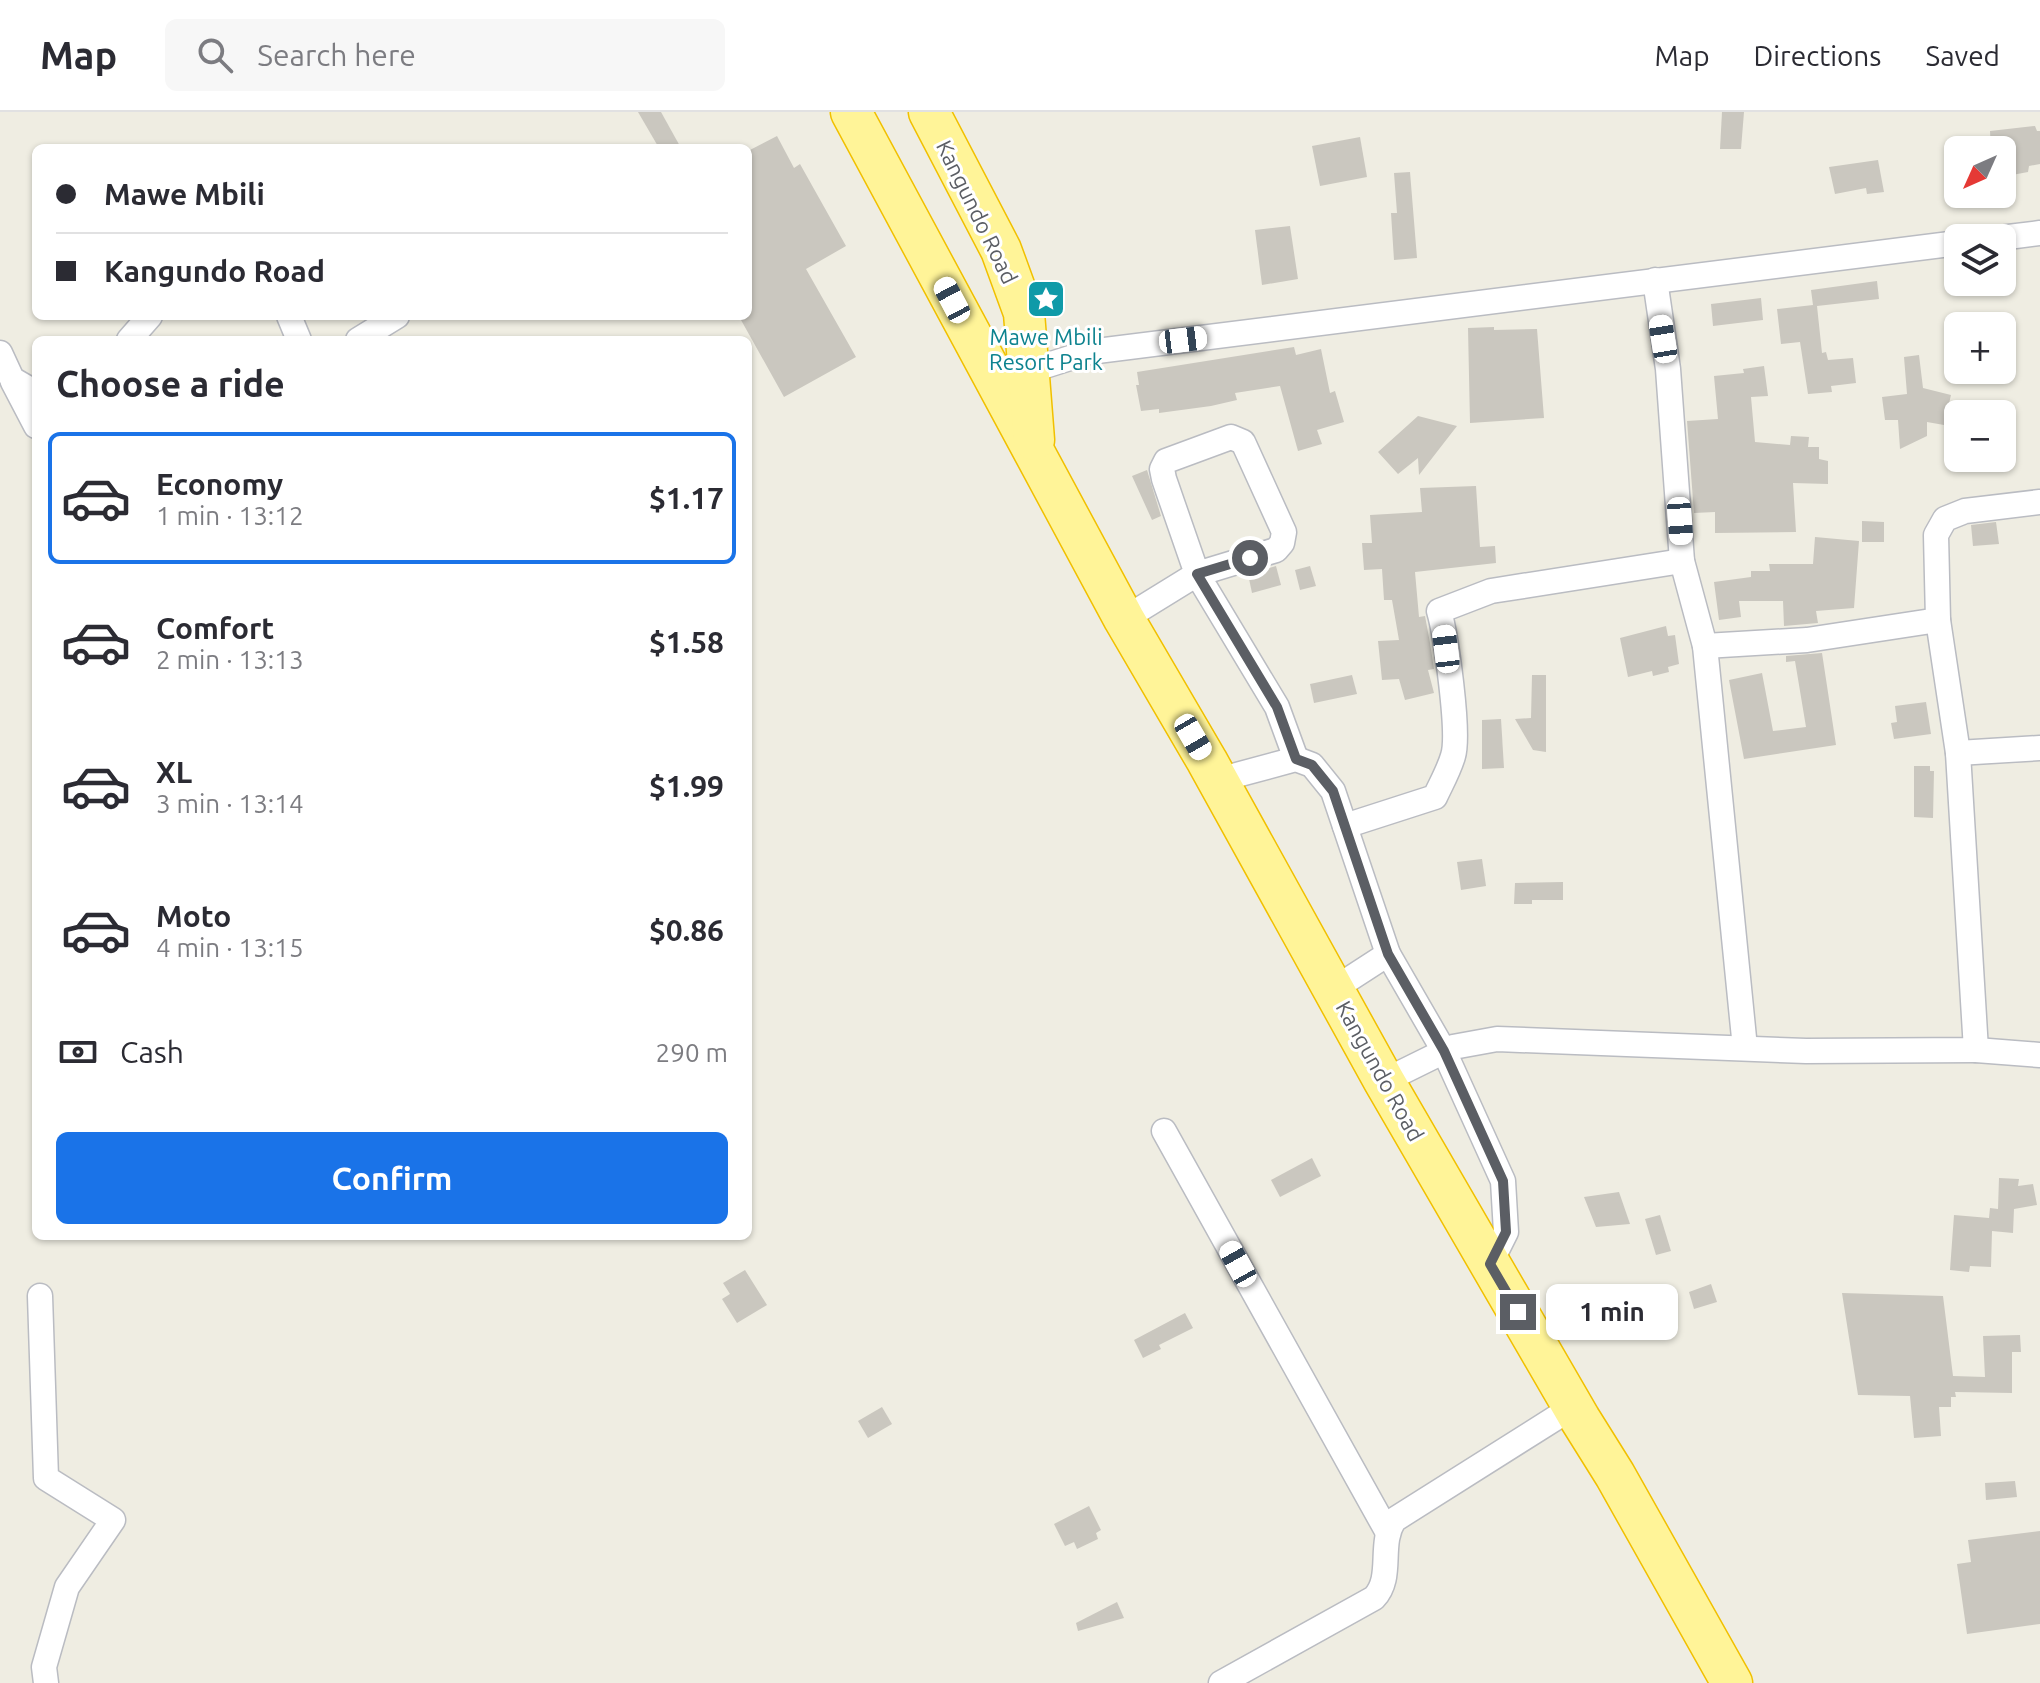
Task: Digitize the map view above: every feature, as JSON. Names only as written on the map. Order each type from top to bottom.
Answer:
[{"type":"highway","name":"Kangundo Road","points":[[851,112],[1124,619],[1218,780],[1384,1081],[1615,1475],[1732,1683]]},
{"type":"highway","name":"Kangundo Road","points":[[929,112],[1001,250],[1024,313],[1035,456]]},
{"type":"street","points":[[2016,236],[2040,233]]},
{"type":"street","points":[[1029,371],[1089,352],[1944,245]]},
{"type":"street","points":[[1655,280],[1668,369],[1682,561],[1705,646],[1745,1048]]},
{"type":"street","points":[[132,336],[146,320]]},
{"type":"street","points":[[364,336],[390,320]]},
{"type":"street","points":[[0,353],[32,418]]},
{"type":"street","points":[[12,379],[32,392]]},
{"type":"street","points":[[1124,619],[1197,574],[1276,550],[1282,543],[1284,532],[1243,442],[1231,437],[1166,461],[1162,469],[1197,574],[1277,707],[1296,759]]},
{"type":"street","points":[[1976,1050],[1958,753],[1938,620],[1936,535],[1945,519],[1965,511],[2040,502]]},
{"type":"street","points":[[1345,826],[1435,797],[1454,754],[1452,697],[1439,611],[1491,591],[1682,561]]},
{"type":"street","points":[[1705,646],[1807,640],[1938,620]]},
{"type":"street","points":[[1958,753],[2040,748]]},
{"type":"street","points":[[1218,780],[1296,759],[1312,765],[1333,791],[1388,954],[1444,1051],[1503,1181],[1506,1232],[1490,1264]]},
{"type":"street","points":[[1334,989],[1388,954]]},
{"type":"street","points":[[1384,1081],[1453,1047],[1497,1039],[1806,1051],[1976,1050],[2040,1055]]},
{"type":"street","points":[[1164,1131],[1387,1531]]},
{"type":"street","points":[[40,1296],[46,1478],[113,1520],[67,1587],[44,1667],[46,1683]]},
{"type":"street","points":[[1221,1683],[1374,1598],[1385,1581],[1387,1531],[1401,1514],[1573,1407]]},
{"type":"building","points":[[638,112],[661,112],[679,144],[657,144]]},
{"type":"building","points":[[1722,112],[1744,112],[1741,149],[1720,149]]},
{"type":"building","points":[[2035,126],[2040,131],[2040,164],[2029,166],[2028,172],[2016,174],[2016,136],[1990,136],[1990,131]]},
{"type":"building","points":[[777,136],[794,168],[800,164],[846,246],[806,269],[856,357],[784,397],[741,320],[752,320],[752,149]]},
{"type":"building","points":[[1360,137],[1367,177],[1320,186],[1312,146]]},
{"type":"building","points":[[1878,160],[1884,192],[1867,194],[1866,188],[1835,194],[1829,167]]},
{"type":"building","points":[[1410,172],[1417,258],[1394,260],[1391,213],[1397,213],[1394,173]]},
{"type":"building","points":[[1290,226],[1298,279],[1262,285],[1255,230]]},
{"type":"building","points":[[1877,281],[1879,299],[1817,306],[1822,353],[1826,352],[1828,360],[1853,358],[1856,383],[1831,386],[1832,392],[1808,394],[1800,342],[1781,344],[1777,309],[1813,305],[1811,290]]},
{"type":"building","points":[[1761,298],[1763,320],[1713,326],[1711,304]]},
{"type":"building","points":[[1494,327],[1494,330],[1537,329],[1544,418],[1470,423],[1468,328]]},
{"type":"building","points":[[1294,347],[1296,355],[1321,349],[1330,393],[1335,391],[1344,422],[1317,430],[1322,444],[1298,451],[1280,386],[1235,393],[1237,400],[1211,406],[1159,413],[1159,409],[1141,411],[1137,372]]},
{"type":"building","points":[[1919,355],[1923,388],[1951,395],[1950,400],[1944,400],[1944,425],[1927,422],[1927,436],[1900,449],[1898,420],[1885,420],[1882,397],[1907,394],[1904,357]]},
{"type":"building","points":[[1764,366],[1768,396],[1751,397],[1755,442],[1790,445],[1791,436],[1809,437],[1808,447],[1819,447],[1819,459],[1828,461],[1828,484],[1793,483],[1796,532],[1715,533],[1715,512],[1694,513],[1687,421],[1718,419],[1714,376],[1744,373],[1743,369]]},
{"type":"building","points":[[1418,416],[1457,426],[1419,475],[1418,458],[1398,474],[1378,452]]},
{"type":"building","points":[[1147,470],[1161,516],[1152,520],[1132,476]]},
{"type":"building","points":[[1476,486],[1480,547],[1495,546],[1496,563],[1415,572],[1419,617],[1425,616],[1430,643],[1434,669],[1428,670],[1434,693],[1405,700],[1399,679],[1382,680],[1378,641],[1399,640],[1392,600],[1384,600],[1382,569],[1364,570],[1362,543],[1372,543],[1370,515],[1422,512],[1420,488]]},
{"type":"building","points":[[1862,521],[1884,522],[1884,542],[1862,542]]},
{"type":"building","points":[[1996,522],[1999,544],[1973,546],[1971,525]]},
{"type":"building","points":[[1815,537],[1859,541],[1854,608],[1816,611],[1818,623],[1784,626],[1783,601],[1739,601],[1741,617],[1719,620],[1714,582],[1751,577],[1751,571],[1770,571],[1769,564],[1813,564]]},
{"type":"building","points":[[1276,566],[1281,585],[1252,593],[1248,574]]},
{"type":"building","points":[[1310,566],[1316,586],[1300,590],[1295,570]]},
{"type":"building","points":[[1666,626],[1668,636],[1675,635],[1679,664],[1668,667],[1669,672],[1653,676],[1652,671],[1628,677],[1620,638]]},
{"type":"building","points":[[1822,653],[1836,745],[1744,759],[1729,680],[1762,673],[1773,731],[1806,727],[1795,661],[1786,662],[1786,656]]},
{"type":"building","points":[[1352,675],[1357,694],[1314,703],[1310,684]]},
{"type":"building","points":[[1532,675],[1546,675],[1546,752],[1533,750],[1515,719],[1531,718]]},
{"type":"building","points":[[1926,702],[1931,734],[1894,739],[1891,723],[1897,722],[1895,706]]},
{"type":"building","points":[[1501,719],[1504,768],[1482,769],[1482,720]]},
{"type":"building","points":[[1914,766],[1930,766],[1930,771],[1934,771],[1933,818],[1914,817]]},
{"type":"building","points":[[1482,859],[1486,886],[1461,890],[1457,862]]},
{"type":"building","points":[[1563,882],[1563,900],[1532,900],[1532,904],[1514,904],[1515,883]]},
{"type":"building","points":[[1312,1158],[1321,1176],[1280,1197],[1271,1180]]},
{"type":"building","points":[[1999,1178],[2019,1179],[2018,1186],[2033,1184],[2037,1205],[2014,1209],[2013,1233],[1992,1231],[1991,1267],[1970,1266],[1969,1272],[1950,1270],[1954,1215],[1989,1218],[1990,1208],[1998,1209]]},
{"type":"building","points":[[1619,1192],[1630,1224],[1596,1227],[1584,1197]]},
{"type":"building","points":[[1660,1215],[1671,1251],[1656,1255],[1645,1219]]},
{"type":"building","points":[[745,1270],[767,1305],[737,1323],[722,1299],[730,1294],[723,1283]]},
{"type":"building","points":[[1711,1284],[1717,1302],[1694,1309],[1689,1292]]},
{"type":"building","points":[[1842,1293],[1943,1296],[1953,1376],[1985,1377],[1983,1336],[2020,1335],[2021,1352],[2012,1352],[2012,1393],[1955,1392],[1956,1397],[1951,1397],[1951,1407],[1939,1407],[1941,1436],[1914,1438],[1910,1396],[1858,1395]]},
{"type":"building","points":[[1185,1313],[1193,1328],[1159,1345],[1161,1349],[1143,1358],[1134,1340]]},
{"type":"building","points":[[882,1407],[892,1424],[868,1438],[858,1421]]},
{"type":"building","points":[[2015,1481],[2017,1497],[1986,1500],[1985,1483]]},
{"type":"building","points":[[1089,1506],[1101,1530],[1096,1533],[1098,1539],[1077,1549],[1074,1542],[1065,1546],[1054,1524]]},
{"type":"building","points":[[2040,1531],[2040,1624],[1967,1634],[1957,1564],[1971,1562],[1968,1540]]},
{"type":"building","points":[[1117,1602],[1124,1618],[1078,1631],[1076,1623]]},
{"type":"place","name":"Mawe Mbili Resort Park","points":[[1046,299]]},
{"type":"route","points":[[1250,558],[1197,574],[1277,707],[1296,759],[1312,765],[1333,791],[1388,954],[1444,1051],[1503,1181],[1506,1232],[1490,1264],[1518,1312]]}]
